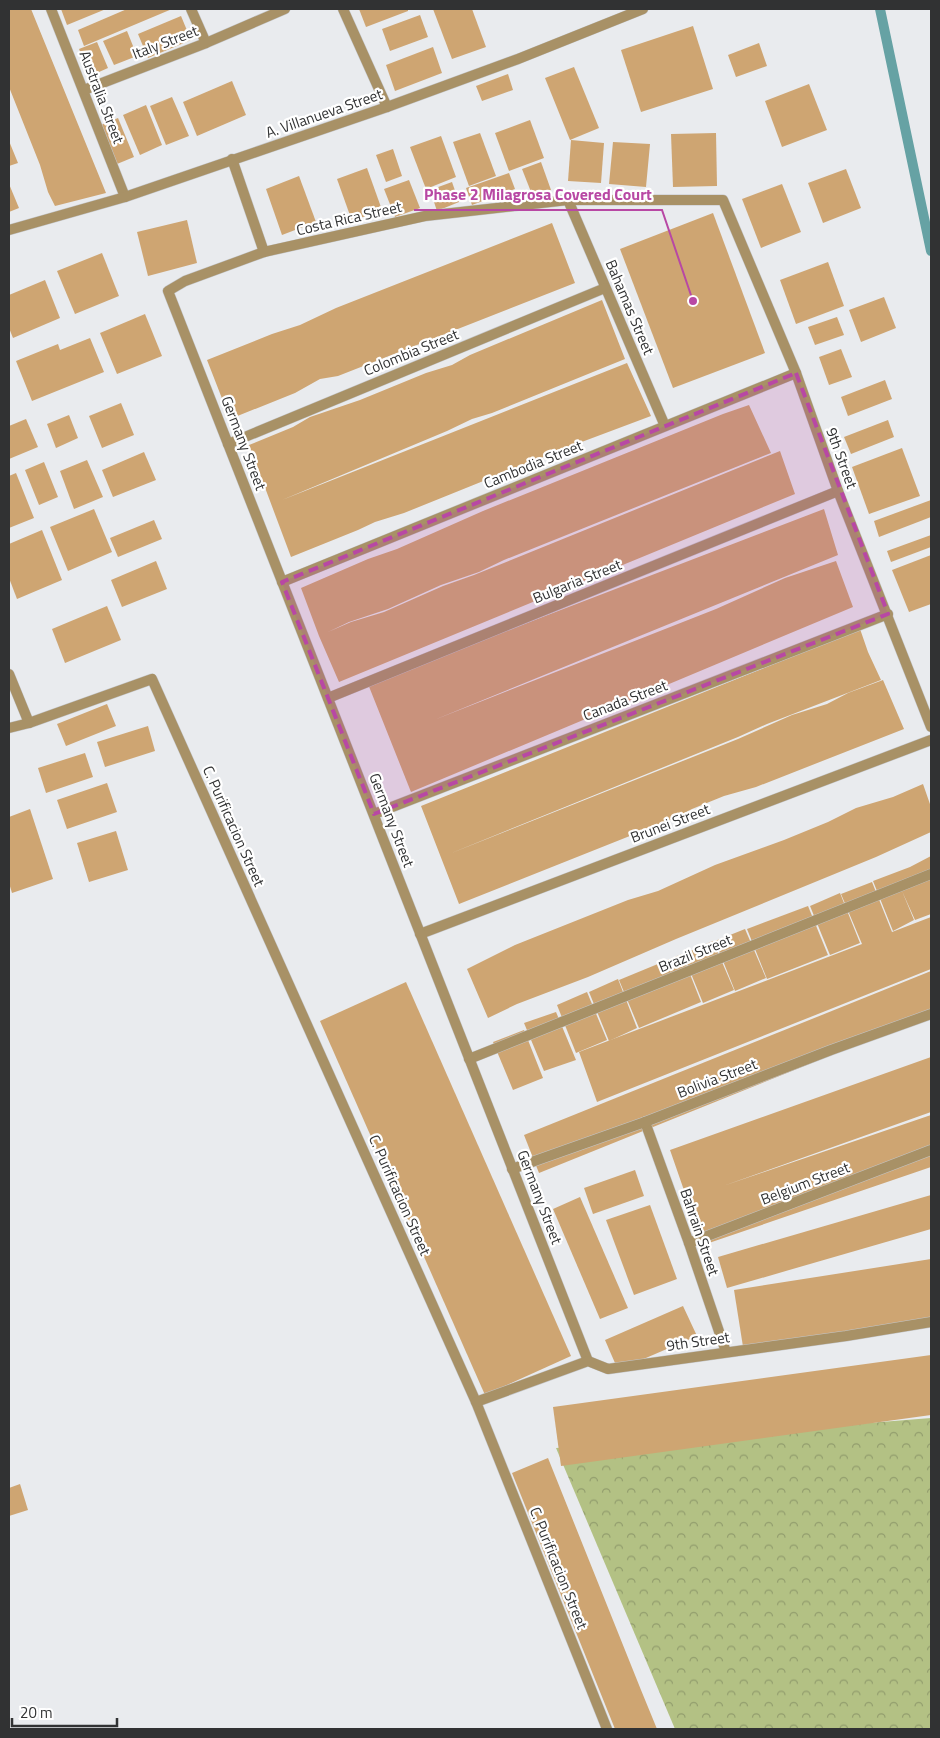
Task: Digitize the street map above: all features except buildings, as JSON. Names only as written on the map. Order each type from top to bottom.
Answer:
[{"type":"street","name":"Australia Street","points":[[51,9],[125,197]]},
{"type":"street","points":[[191,9],[206,43]]},
{"type":"street","name":"Italy Street","points":[[84,90],[206,43],[284,9]]},
{"type":"street","points":[[343,9],[387,108]]},
{"type":"street","name":"A. Villanueva Street","points":[[9,230],[125,197],[232,159],[387,108],[518,59],[643,9]]},
{"type":"street","points":[[232,159],[264,252]]},
{"type":"street","name":"Costa Rica Street","points":[[168,291],[185,281],[264,252],[425,216],[568,200],[723,200]]},
{"type":"street","name":"Bahamas Street","points":[[568,200],[665,426]]},
{"type":"street","name":"9th Street","points":[[723,200],[796,373],[838,491],[931,727]]},
{"type":"street","name":"Colombia Street","points":[[228,444],[606,288]]},
{"type":"street","name":"Germany Street","points":[[168,291],[588,1361]]},
{"type":"street","name":"Cambodia Street","points":[[282,582],[796,373]]},
{"type":"street","name":"Bulgaria Street","points":[[328,698],[838,491]]},
{"type":"street","name":"Canada Street","points":[[374,814],[888,614]]},
{"type":"street","points":[[9,674],[29,723],[9,728]]},
{"type":"street","name":"C. Purificacion Street","points":[[29,723],[152,679],[476,1402],[607,1729]]},
{"type":"street","name":"Brunei Street","points":[[420,934],[931,740]]},
{"type":"street","name":"Brazil Street","points":[[469,1059],[931,874]]},
{"type":"street","name":"Bolivia Street","points":[[512,1169],[644,1122],[831,1050],[931,1014]]},
{"type":"street","name":"Bahrain Street","points":[[644,1122],[689,1243],[726,1352]]},
{"type":"street","name":"Belgium Street","points":[[689,1243],[931,1150]]},
{"type":"street","name":"9th Street","points":[[588,1361],[608,1370],[931,1322]]},
{"type":"street","points":[[476,1402],[588,1361]]},
{"type":"highlighted area","points":[[796,373],[888,614],[374,814],[282,582]]},
{"type":"green space","points":[[931,1418],[931,1729],[675,1729],[556,1448]]},
{"type":"waterway","points":[[880,9],[931,251]]},
{"type":"place","name":"Phase 2 Milagrosa Covered Court","points":[[693,301]]}]
